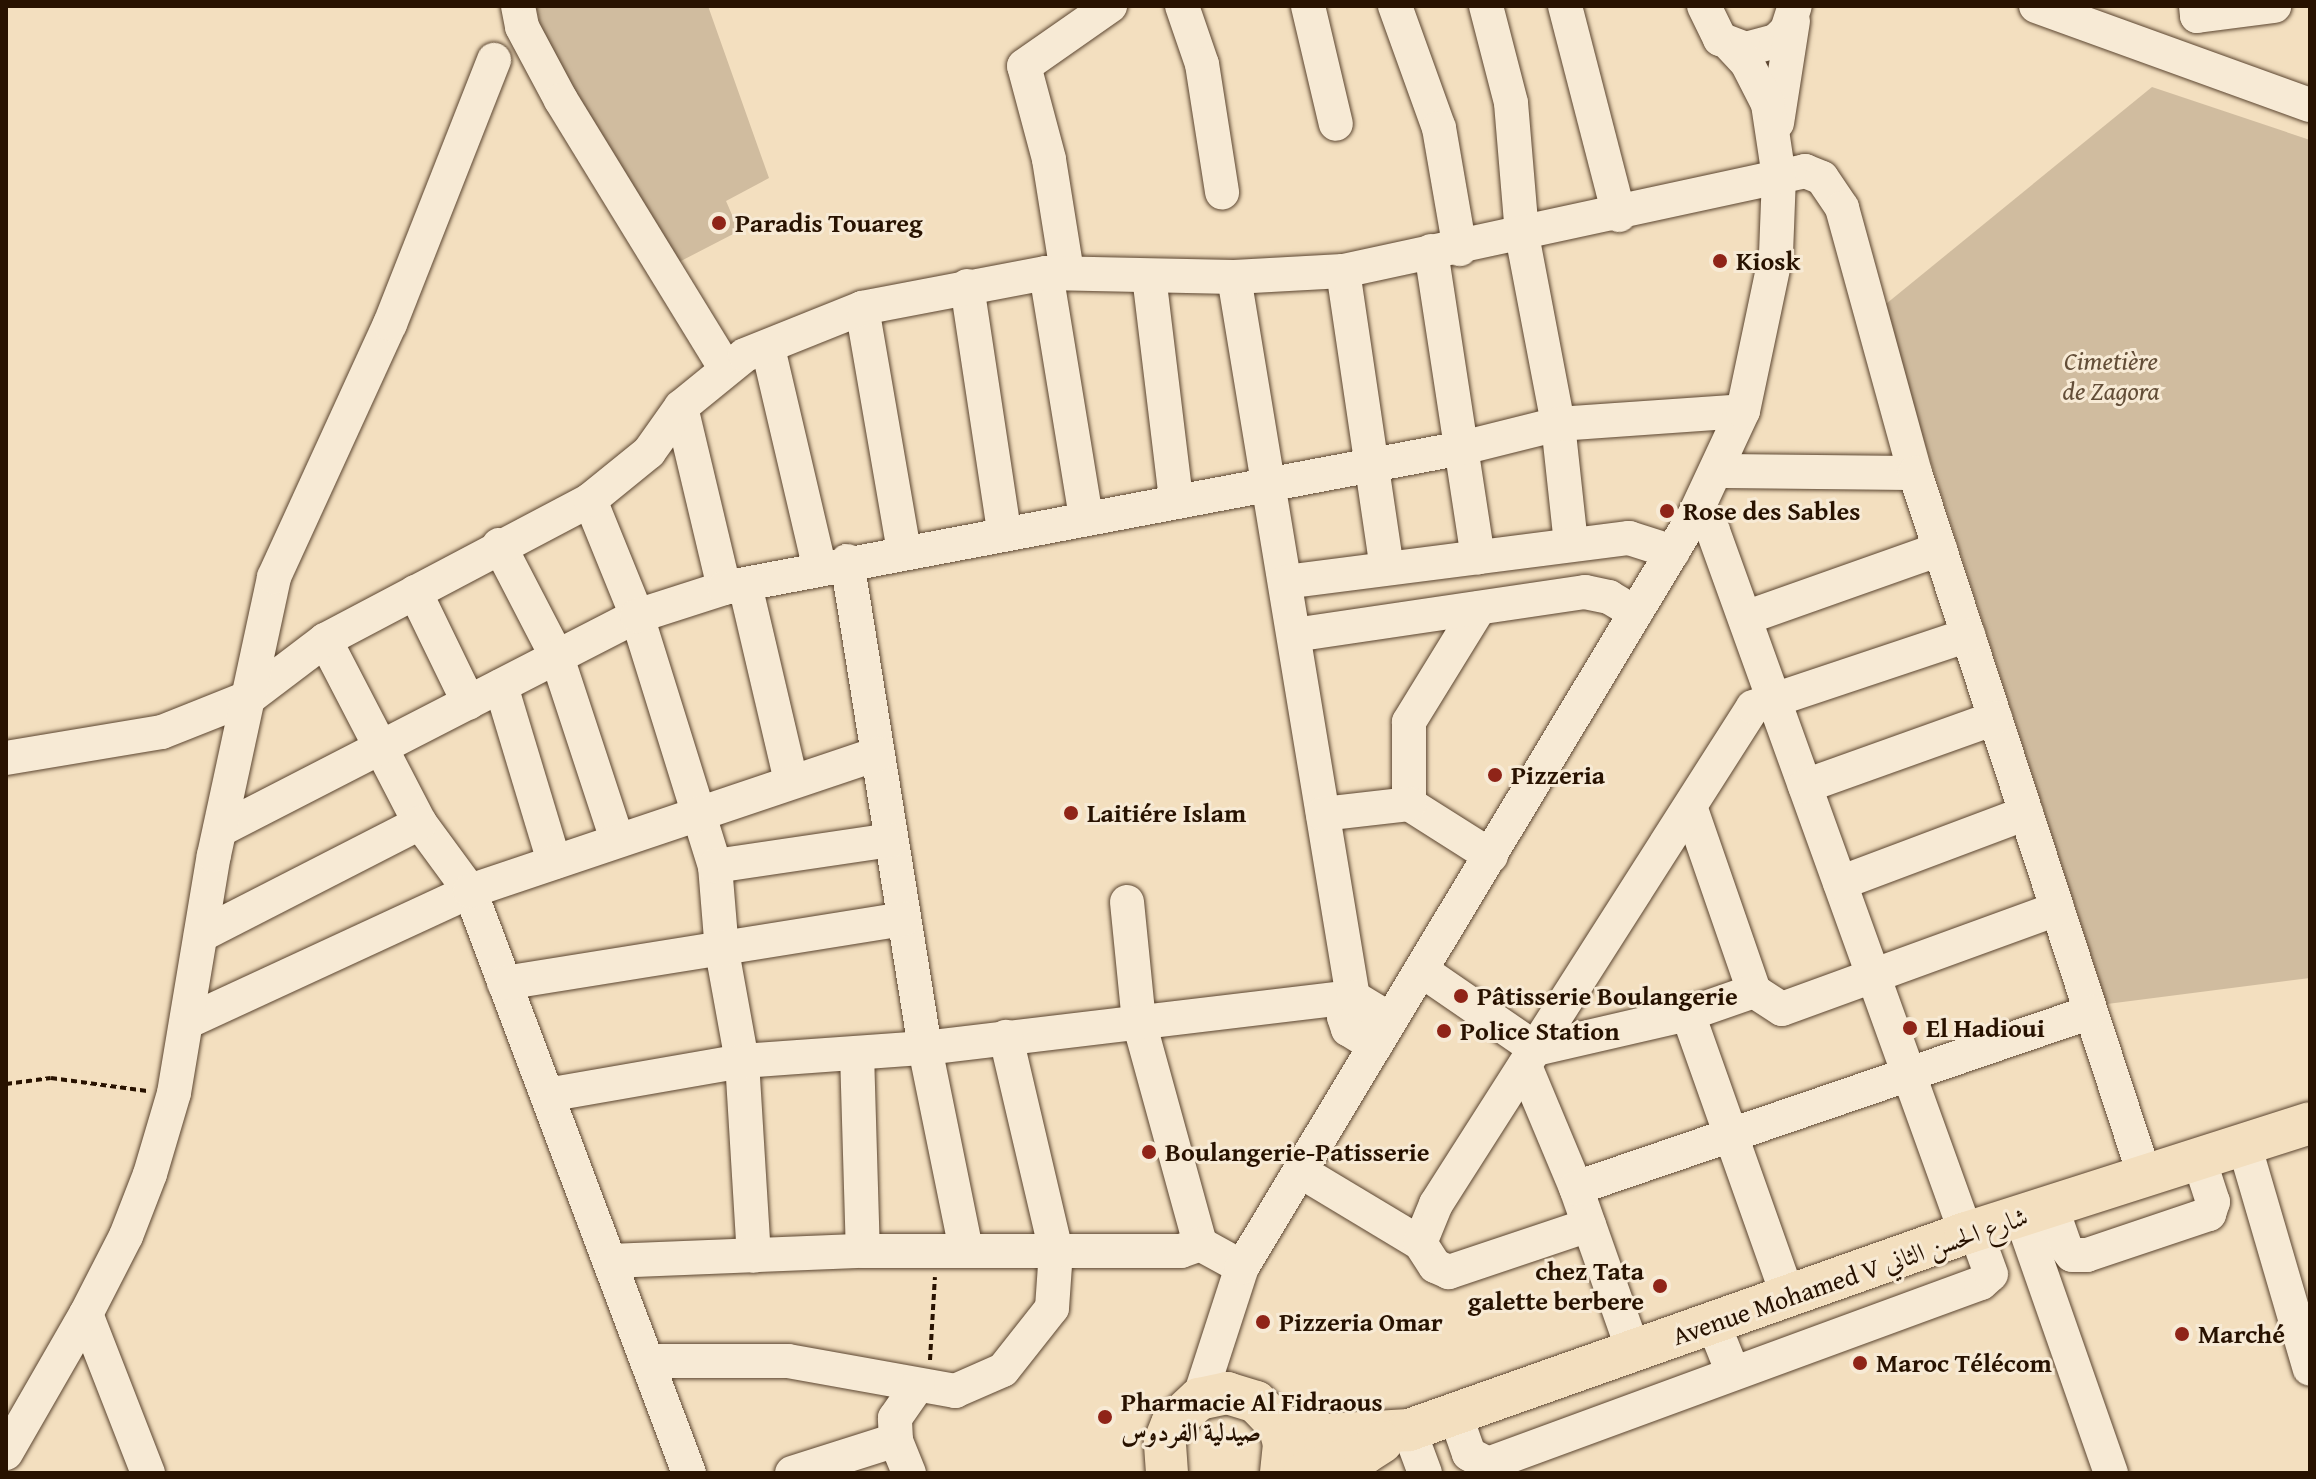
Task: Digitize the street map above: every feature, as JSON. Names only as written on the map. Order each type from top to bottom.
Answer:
[{"type":"main road","name":"Avenue Mohamed V شارع الحسن الثاني","points":[[1304,1473],[1365,1453],[1401,1432],[1971,1232],[2310,1123]]},
{"type":"main road","points":[[1161,1469],[1172,1424],[1199,1399],[1241,1395],[1256,1402],[1279,1426],[1284,1444],[1281,1473]]},
{"type":"main road","name":"Avenue Mohamed V شارع الحسن الثاني","points":[[1279,1426],[1327,1435],[1401,1432]]},
{"type":"street","points":[[518,6],[522,27],[561,100],[725,368]]},
{"type":"street","points":[[1086,517],[1056,272],[1049,159],[1024,66],[1110,6]]},
{"type":"street","points":[[1182,6],[1202,64],[1222,192]]},
{"type":"street","points":[[1308,6],[1336,124]]},
{"type":"street","points":[[1395,6],[1439,128],[1462,448],[1478,557]]},
{"type":"street","points":[[1486,6],[1511,103],[1522,235],[1558,424],[1571,543]]},
{"type":"street","points":[[1565,6],[1619,215]]},
{"type":"street","points":[[1199,1399],[1242,1267],[1673,552],[1719,471],[1743,411],[1776,254],[1779,177],[1776,139],[1759,83],[1729,44],[1710,28],[1704,6]]},
{"type":"street","points":[[2036,6],[2175,59],[2310,105]]},
{"type":"street","points":[[2175,59],[2196,11],[2274,6]]},
{"type":"street","points":[[1729,44],[1762,48],[1787,30],[1796,9]]},
{"type":"street","points":[[1776,139],[1796,9]]},
{"type":"street","points":[[6,1453],[86,1314],[126,1236],[174,1093],[220,830],[274,577],[390,324],[494,60]]},
{"type":"street","points":[[6,758],[150,735],[250,697],[325,640],[499,545],[590,500],[649,452],[681,407],[725,368],[862,308],[967,286],[1056,272],[1234,277],[1343,271],[1813,172],[1832,188],[1842,208],[1915,473],[2145,1177]]},
{"type":"street","points":[[1343,271],[1369,464],[1387,568]]},
{"type":"street","points":[[1149,276],[1176,500]]},
{"type":"street","points":[[1234,277],[1353,997],[1383,1033]]},
{"type":"street","points":[[967,286],[1004,532]]},
{"type":"street","points":[[862,308],[904,551]]},
{"type":"street","points":[[768,348],[833,564],[878,754],[925,1048],[953,1253]]},
{"type":"street","points":[[681,407],[791,781]]},
{"type":"street","points":[[220,830],[637,616],[734,586],[833,564],[1462,448],[1558,424],[1743,411]]},
{"type":"street","points":[[1719,471],[1915,473]]},
{"type":"street","points":[[590,500],[637,616],[715,866],[722,951],[742,1061],[754,1256]]},
{"type":"street","points":[[1455,1414],[1469,1454],[1488,1464],[1988,1280],[1991,1274],[1971,1232],[1909,1074],[1713,531],[1694,516]]},
{"type":"street","points":[[1285,582],[1629,538],[1673,552]]},
{"type":"street","points":[[499,545],[557,657],[617,840]]},
{"type":"street","points":[[1745,618],[1940,549]]},
{"type":"street","points":[[415,592],[469,703]]},
{"type":"street","points":[[1294,635],[1585,592],[1609,597],[1636,613]]},
{"type":"street","points":[[1409,804],[1409,722],[1479,608]]},
{"type":"street","points":[[1420,1243],[1436,1204],[1691,809],[1753,707],[1968,635]]},
{"type":"street","points":[[325,640],[420,823],[470,891],[689,1473]]},
{"type":"street","points":[[501,686],[554,862]]},
{"type":"street","points":[[1805,786],[1995,718]]},
{"type":"street","points":[[187,1022],[470,891],[878,754]]},
{"type":"street","points":[[1323,814],[1409,804],[1491,856]]},
{"type":"street","points":[[1691,809],[1754,991],[1782,1009],[1873,973],[2057,909]]},
{"type":"street","points":[[1840,883],[2026,813]]},
{"type":"street","points":[[201,935],[420,823]]},
{"type":"street","points":[[715,866],[891,840]]},
{"type":"street","points":[[1127,902],[1139,1022],[1200,1244],[1242,1267]]},
{"type":"street","points":[[504,983],[722,951],[904,919]]},
{"type":"street","points":[[1421,970],[1530,1057],[1633,1350]]},
{"type":"street","points":[[1530,1057],[1688,1014],[1754,991]]},
{"type":"street","points":[[547,1095],[742,1061],[925,1048],[1353,997]]},
{"type":"street","points":[[1576,1188],[2091,1012]]},
{"type":"street","points":[[1688,1014],[1788,1297]]},
{"type":"street","points":[[647,1361],[788,1361],[878,1373],[918,1385],[955,1391],[1003,1370],[1052,1308],[1056,1251],[1006,1037]]},
{"type":"street","points":[[857,1053],[863,1251]]},
{"type":"street","points":[[2244,1144],[2307,1351]]},
{"type":"street","points":[[2036,1211],[2072,1255],[2087,1255],[2209,1214],[2212,1195],[2199,1159]]},
{"type":"street","points":[[1300,1171],[1420,1243],[1435,1266],[1449,1272],[1589,1225]]},
{"type":"street","points":[[2036,1211],[2111,1473]]},
{"type":"street","points":[[610,1261],[863,1251],[1181,1251],[1200,1244]]},
{"type":"street","points":[[86,1314],[148,1473]]},
{"type":"street","points":[[1227,1319],[1241,1395]]},
{"type":"street","points":[[1713,1323],[1733,1373]]},
{"type":"street","points":[[909,1473],[896,1440],[895,1418],[918,1385]]},
{"type":"street","points":[[1401,1432],[1425,1473]]},
{"type":"street","points":[[792,1473],[896,1440]]},
{"type":"path","points":[[6,1084],[51,1078],[174,1093]]},
{"type":"path","points":[[918,1385],[934,1340],[932,1292],[953,1253]]},
{"type":"green space","points":[[536,6],[708,6],[769,178],[726,201],[739,231],[679,262],[545,46]]},
{"type":"green space","name":"Cimetière de Zagora","points":[[2152,87],[2310,140],[2310,978],[2107,1004],[1881,308]]},
{"type":"place","name":"Paradis Touareg","points":[[719,223]]},
{"type":"place","name":"Kiosk","points":[[1720,261]]},
{"type":"place","name":"Rose des Sables","points":[[1667,511]]},
{"type":"place","name":"Pizzeria","points":[[1495,775]]},
{"type":"place","name":"Laitiére Islam","points":[[1071,813]]},
{"type":"place","name":"Pâtisserie Boulangerie","points":[[1461,996]]},
{"type":"place","name":"El Hadioui","points":[[1910,1028]]},
{"type":"place","name":"Police Station","points":[[1444,1031]]},
{"type":"place","name":"Boulangerie-Patisserie","points":[[1149,1152]]},
{"type":"place","name":"chez Tata galette berbere","points":[[1660,1286]]},
{"type":"place","name":"Pizzeria Omar","points":[[1263,1322]]},
{"type":"place","name":"Marché","points":[[2182,1334]]},
{"type":"place","name":"Maroc Télécom","points":[[1860,1363]]},
{"type":"place","name":"Pharmacie Al Fidraous صيدلية الفردوس","points":[[1105,1417]]}]
